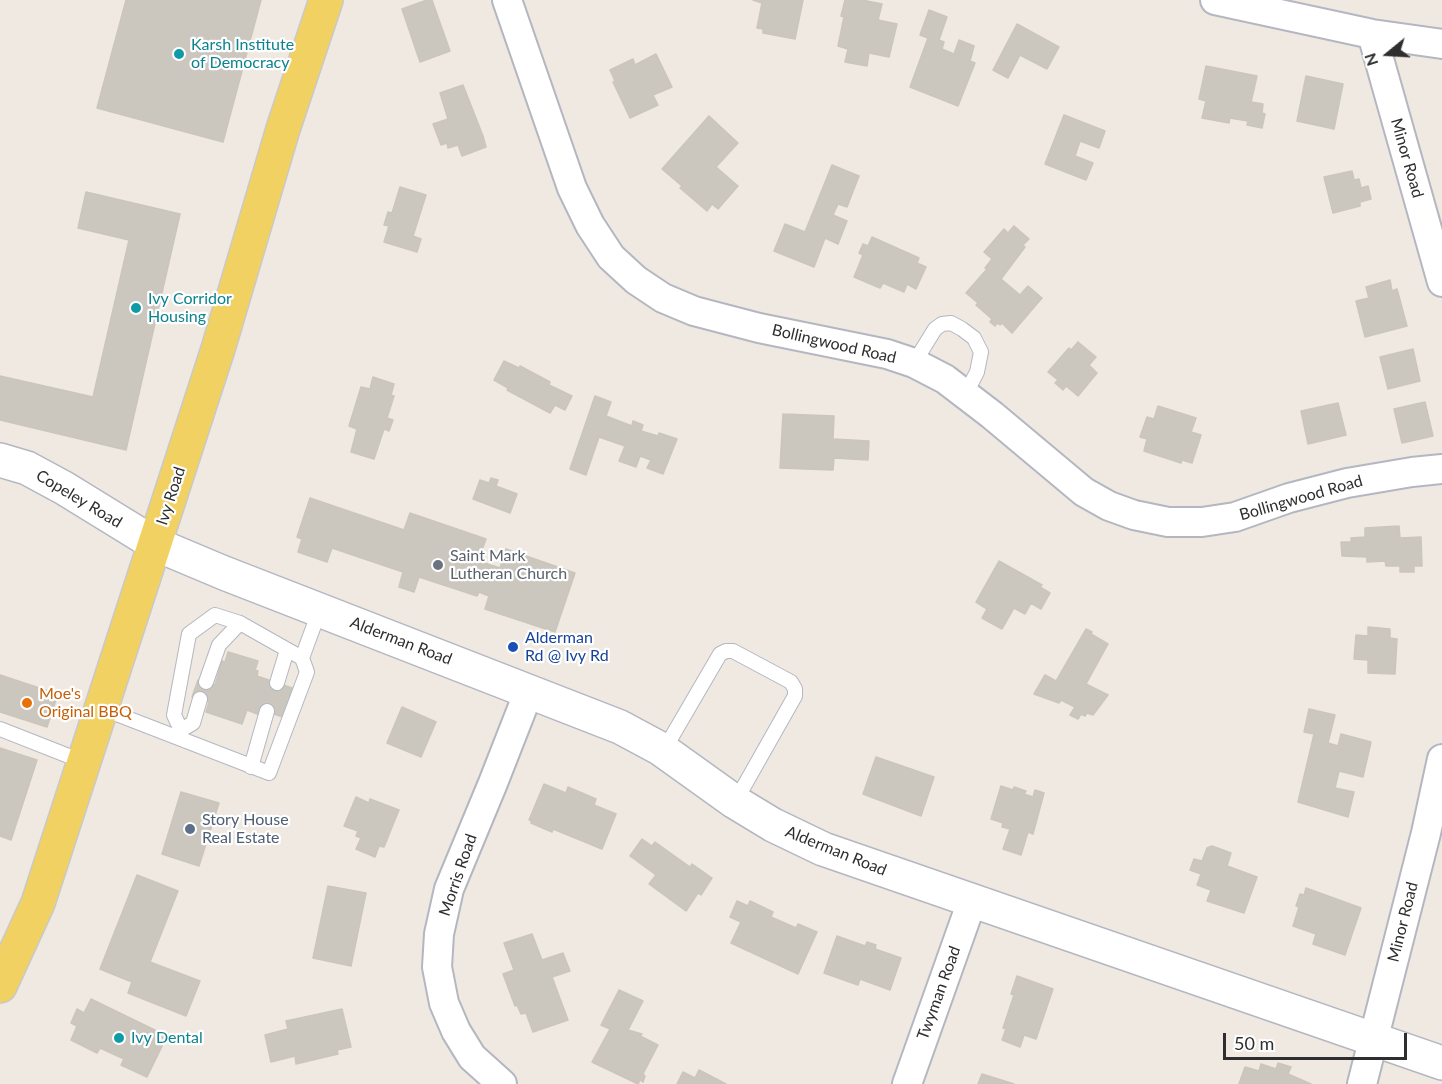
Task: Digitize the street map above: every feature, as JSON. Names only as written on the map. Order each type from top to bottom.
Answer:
[{"type":"main road","name":"Ivy Road","points":[[1,983],[38,903],[221,339],[283,129],[326,0]]},
{"type":"main road","name":"Copeley Road","points":[[0,460],[27,468],[55,483],[155,544]]},
{"type":"main road","name":"Alderman Road","points":[[155,544],[620,727],[663,751],[735,802],[773,825],[823,849],[1442,1063]]},
{"type":"street","name":"Bollingwood Road","points":[[507,0],[572,188],[590,225],[611,257],[636,280],[663,298],[693,311],[759,328],[886,354],[914,363],[945,380],[965,395],[1084,492],[1109,506],[1134,515],[1168,522],[1202,522],[1235,517],[1289,498],[1347,483],[1442,469]]},
{"type":"street","points":[[1215,0],[1372,34],[1442,44]]},
{"type":"street","name":"Minor Road","points":[[1372,34],[1442,282]]},
{"type":"street","name":"Morris Road","points":[[502,1084],[472,1057],[456,1031],[444,1003],[437,967],[439,934],[449,889],[494,783],[528,691]]},
{"type":"street","name":"Minor Road","points":[[1362,1084],[1426,833],[1442,759]]},
{"type":"street","name":"Twyman Road","points":[[907,1084],[972,902]]},
{"type":"lane","points":[[914,363],[935,328],[942,324],[951,324],[962,328],[974,338],[981,352],[976,372],[965,395]]},
{"type":"lane","points":[[102,708],[179,734],[269,773],[307,672],[302,658],[320,609]]},
{"type":"lane","points":[[179,734],[174,715],[189,634],[215,615],[240,623],[302,658]]},
{"type":"lane","points":[[206,682],[219,645],[240,623]]},
{"type":"lane","points":[[277,683],[287,650]]},
{"type":"lane","points":[[663,751],[720,654],[734,651],[791,682],[795,689],[795,696],[735,802]]},
{"type":"lane","points":[[179,734],[193,723],[200,699]]},
{"type":"lane","points":[[251,766],[267,711]]},
{"type":"lane","points":[[0,729],[84,762]]},
{"type":"building","name":"Karsh Institute of Democracy","points":[[126,0],[261,0],[223,142],[97,108]]},
{"type":"building","points":[[432,0],[450,51],[420,62],[402,9]]},
{"type":"building","points":[[753,0],[803,0],[795,39],[763,33],[763,29],[757,28],[762,3]]},
{"type":"building","points":[[845,0],[862,0],[882,4],[878,20],[897,24],[889,57],[869,53],[867,66],[845,62],[848,49],[838,46]]},
{"type":"building","points":[[929,10],[947,17],[939,40],[944,42],[942,49],[954,54],[959,40],[974,46],[970,61],[975,63],[958,106],[910,87],[928,38],[920,35]]},
{"type":"building","points":[[1017,24],[1059,47],[1047,69],[1020,55],[1008,78],[993,70]]},
{"type":"building","points":[[656,54],[672,87],[653,95],[658,105],[630,118],[613,82],[615,81],[610,70],[633,59],[635,65]]},
{"type":"building","points":[[1206,66],[1257,76],[1251,102],[1263,104],[1262,113],[1265,114],[1262,128],[1247,125],[1248,121],[1230,118],[1229,123],[1202,118],[1206,101],[1199,99]]},
{"type":"building","points":[[1306,76],[1343,84],[1334,129],[1297,121]]},
{"type":"building","points":[[463,85],[486,147],[462,156],[458,145],[448,148],[447,143],[441,145],[433,124],[448,119],[440,93]]},
{"type":"building","points":[[1064,115],[1105,131],[1099,148],[1080,141],[1075,156],[1093,163],[1086,180],[1045,164]]},
{"type":"building","points":[[709,116],[738,143],[716,167],[738,186],[718,209],[712,204],[707,211],[662,169]]},
{"type":"building","points":[[832,165],[859,176],[847,207],[838,204],[833,215],[847,221],[838,244],[825,238],[814,267],[774,251],[785,224],[805,232]]},
{"type":"building","points":[[1352,171],[1354,180],[1359,179],[1361,188],[1368,186],[1371,199],[1360,202],[1360,206],[1333,213],[1324,177]]},
{"type":"building","points":[[400,187],[426,195],[413,236],[421,239],[417,252],[384,242],[389,226],[384,225],[388,212],[392,213]]},
{"type":"building","name":"Ivy Corridor Housing","points":[[86,192],[180,214],[126,450],[0,420],[0,376],[93,397],[129,240],[78,228]]},
{"type":"building","points":[[1014,226],[1029,239],[1001,279],[1020,295],[1028,286],[1042,298],[1012,333],[1002,323],[1000,325],[997,323],[995,326],[990,322],[992,319],[966,293],[987,269],[985,268],[992,259],[984,252],[1004,229],[1008,233]]},
{"type":"building","points":[[872,237],[919,258],[917,263],[926,267],[916,289],[907,284],[904,292],[883,283],[880,288],[854,277],[863,255],[859,253],[863,244],[868,246]]},
{"type":"building","points":[[1390,280],[1392,291],[1397,289],[1407,326],[1365,337],[1356,301],[1369,298],[1366,287]]},
{"type":"building","points":[[1078,342],[1096,357],[1089,365],[1097,373],[1078,396],[1066,386],[1063,390],[1055,383],[1058,380],[1048,372],[1069,348],[1071,350]]},
{"type":"building","points":[[1413,349],[1420,381],[1388,389],[1380,357]]},
{"type":"building","points":[[504,361],[519,368],[520,366],[550,382],[549,385],[572,396],[565,410],[555,405],[550,413],[507,390],[508,388],[494,380]]},
{"type":"building","points":[[373,377],[394,384],[391,395],[394,396],[387,418],[393,420],[389,431],[384,429],[374,459],[351,452],[357,429],[349,426],[361,387],[370,389]]},
{"type":"building","points":[[595,396],[611,402],[606,416],[632,426],[633,421],[643,425],[641,431],[658,436],[659,433],[677,439],[663,474],[647,468],[651,460],[640,456],[636,467],[619,461],[625,446],[599,437],[586,475],[570,469]]},
{"type":"building","points":[[1425,402],[1433,436],[1402,443],[1394,409]]},
{"type":"building","points":[[1338,403],[1346,435],[1308,444],[1301,411]]},
{"type":"building","points":[[1158,406],[1196,418],[1191,432],[1201,435],[1192,463],[1182,460],[1181,463],[1144,451],[1147,439],[1140,437],[1147,417],[1154,419]]},
{"type":"building","points":[[783,414],[834,416],[833,439],[869,441],[868,460],[834,458],[833,470],[780,468]]},
{"type":"building","points":[[491,478],[498,480],[496,486],[517,494],[510,513],[473,499],[480,480],[489,483]]},
{"type":"building","name":"Saint Mark Lutheran Church","points":[[310,498],[404,530],[410,513],[486,539],[478,561],[500,568],[506,549],[575,573],[555,632],[485,609],[489,596],[479,592],[477,596],[419,577],[414,592],[399,587],[403,572],[332,548],[327,562],[298,552],[302,539],[297,537]]},
{"type":"building","points":[[1399,526],[1400,538],[1421,537],[1422,566],[1414,566],[1414,572],[1400,572],[1400,566],[1386,566],[1385,561],[1367,562],[1367,557],[1342,556],[1341,542],[1351,542],[1351,538],[1365,537],[1365,528]]},
{"type":"building","points":[[999,561],[1042,585],[1040,587],[1050,593],[1041,609],[1031,603],[1025,614],[1014,608],[1002,629],[982,618],[987,609],[976,602]]},
{"type":"building","points":[[1368,627],[1390,629],[1390,638],[1397,639],[1395,674],[1368,673],[1368,660],[1354,659],[1356,635],[1368,636]]},
{"type":"building","points":[[1086,629],[1108,644],[1086,684],[1108,695],[1093,715],[1081,714],[1078,719],[1070,715],[1075,707],[1061,700],[1059,703],[1034,694],[1045,675],[1056,681]]},
{"type":"building","points":[[228,652],[258,661],[255,670],[258,671],[257,676],[295,689],[286,718],[262,710],[260,715],[247,710],[242,724],[206,712],[209,702],[192,697],[198,680],[215,685],[222,661],[225,662]]},
{"type":"building","name":"Moe's Original BBQ","points":[[0,675],[58,694],[47,727],[0,712]]},
{"type":"building","points":[[402,707],[436,722],[421,757],[387,743]]},
{"type":"building","points":[[1309,709],[1335,715],[1328,743],[1338,746],[1341,734],[1371,742],[1363,777],[1339,771],[1335,788],[1354,792],[1348,817],[1298,802],[1314,734],[1304,732]]},
{"type":"building","points":[[0,748],[37,760],[11,840],[0,836]]},
{"type":"building","points":[[876,757],[934,777],[921,816],[863,794]]},
{"type":"building","points":[[544,784],[566,793],[568,787],[596,799],[594,805],[616,814],[602,849],[553,829],[552,832],[531,823],[529,820]]},
{"type":"building","points":[[1001,786],[1026,791],[1024,794],[1033,797],[1035,790],[1044,793],[1033,834],[1028,832],[1021,855],[1003,849],[1010,829],[1002,827],[1003,823],[991,819]]},
{"type":"building","name":"Story House Real Estate","points":[[181,792],[219,803],[199,866],[162,854]]},
{"type":"building","points":[[356,797],[369,803],[370,799],[399,810],[384,847],[379,846],[375,857],[356,849],[361,838],[356,836],[358,831],[344,826]]},
{"type":"building","points":[[642,839],[652,846],[655,842],[690,867],[692,864],[712,878],[701,895],[698,893],[686,911],[649,884],[656,875],[630,856]]},
{"type":"building","points":[[1212,846],[1231,853],[1227,866],[1257,877],[1244,913],[1207,901],[1211,890],[1197,885],[1201,874],[1190,870],[1194,859],[1202,861],[1207,848]]},
{"type":"building","points":[[137,875],[178,891],[150,962],[200,981],[186,1016],[128,993],[132,982],[100,969]]},
{"type":"building","points":[[328,886],[366,893],[351,966],[313,958]]},
{"type":"building","points":[[1306,888],[1361,908],[1345,955],[1313,944],[1316,934],[1293,926],[1299,907],[1296,906],[1300,894],[1304,895]]},
{"type":"building","points":[[737,901],[748,906],[750,901],[773,912],[771,917],[796,928],[798,924],[817,932],[798,974],[731,943],[741,922],[730,917]]},
{"type":"building","points":[[532,934],[542,960],[563,953],[570,971],[552,977],[568,1020],[533,1032],[526,1013],[521,1014],[517,1005],[515,1006],[503,974],[514,970],[504,943]]},
{"type":"building","points":[[837,936],[865,946],[867,942],[876,945],[875,949],[901,958],[890,990],[860,979],[858,985],[824,973]]},
{"type":"building","points":[[1017,976],[1053,989],[1036,1039],[1024,1035],[1020,1047],[1002,1040]]},
{"type":"building","points":[[619,990],[643,1001],[628,1030],[642,1034],[640,1036],[658,1045],[643,1074],[645,1076],[643,1082],[640,1080],[638,1084],[592,1062],[610,1029],[601,1025]]},
{"type":"building","name":"Ivy Dental","points":[[91,999],[167,1036],[147,1077],[121,1065],[124,1059],[100,1048],[97,1053],[71,1040],[77,1026],[71,1023],[77,1009],[84,1013]]},
{"type":"building","points":[[342,1009],[351,1047],[337,1050],[338,1054],[296,1064],[295,1056],[271,1062],[265,1035],[288,1029],[286,1021]]},
{"type":"building","points":[[1278,1063],[1291,1067],[1288,1074],[1311,1084],[1239,1084],[1245,1067],[1259,1071],[1261,1064],[1276,1069]]},
{"type":"building","points":[[699,1070],[726,1084],[677,1084],[683,1072],[695,1078]]},
{"type":"building","points":[[982,1074],[1014,1084],[978,1084]]},
{"type":"place","name":"Karsh Institute of Democracy","points":[[179,54]]},
{"type":"place","name":"Ivy Corridor Housing","points":[[136,308]]},
{"type":"place","name":"Saint Mark Lutheran Church","points":[[438,565]]},
{"type":"place","name":"Alderman Rd @ Ivy Rd","points":[[513,647]]},
{"type":"place","name":"Moe's Original BBQ","points":[[27,703]]},
{"type":"place","name":"Story House Real Estate","points":[[190,829]]},
{"type":"place","name":"Ivy Dental","points":[[119,1038]]}]
